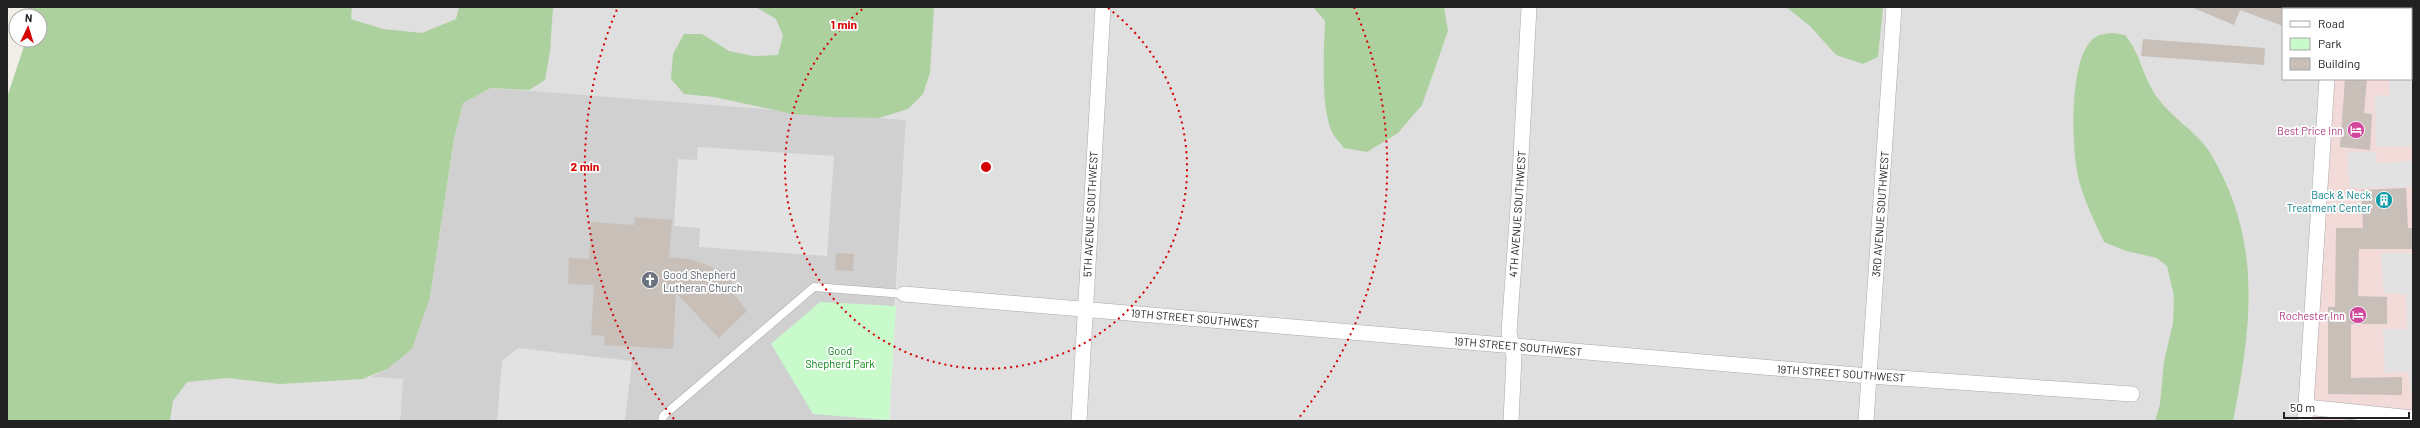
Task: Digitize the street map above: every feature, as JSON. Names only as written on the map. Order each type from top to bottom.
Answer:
[{"type":"street","name":"5TH AVENUE SOUTHWEST","points":[[1079,421],[1103,7]]},
{"type":"street","name":"4TH AVENUE SOUTHWEST","points":[[1511,421],[1514,357],[1509,332],[1519,194],[1529,7]]},
{"type":"street","name":"3RD AVENUE SOUTHWEST","points":[[1866,421],[1894,7]]},
{"type":"street","points":[[2327,80],[2306,414],[2413,418]]},
{"type":"street","name":"19TH STREET SOUTHWEST","points":[[904,294],[1869,376],[2132,394]]},
{"type":"lane","points":[[662,421],[663,416],[814,287],[904,294]]},
{"type":"shaded area","points":[[321,7],[2337,7],[2282,8],[2282,80],[2327,80],[2305,421],[889,421],[906,120],[316,75]]},
{"type":"shaded area","points":[[2413,7],[2413,421],[2305,421],[2327,80],[2412,80],[2412,8],[2336,8]]},
{"type":"shaded area","points":[[2413,48],[2413,147],[2376,146],[2375,95],[2389,96],[2389,80],[2412,80]]},
{"type":"shaded area","points":[[491,88],[906,120],[888,421],[400,421],[403,379],[370,377],[387,369],[430,297],[454,139],[463,103]]},
{"type":"shaded area","points":[[698,147],[834,156],[827,256],[699,247],[700,228],[674,226],[678,159],[697,160]]},
{"type":"shaded area","points":[[2376,151],[2377,163],[2413,161],[2413,187],[2350,188],[2347,153]]},
{"type":"shaded area","points":[[2381,253],[2413,253],[2413,394],[2410,394],[2409,372],[2385,373],[2383,329],[2407,329],[2406,294],[2384,294]]},
{"type":"shaded area","points":[[518,348],[632,361],[625,421],[497,421],[502,361]]},
{"type":"shaded area","points":[[165,364],[403,379],[400,421],[162,421]]},
{"type":"green space","points":[[352,7],[351,19],[383,29],[422,33],[456,19],[459,7],[553,7],[550,52],[545,80],[529,90],[491,88],[463,103],[454,139],[430,297],[412,349],[387,369],[363,379],[280,384],[228,378],[187,382],[173,401],[170,421],[7,421],[7,97],[23,48],[48,48],[48,8],[28,8]]},
{"type":"green space","points":[[756,7],[934,7],[930,73],[923,94],[908,109],[879,118],[793,114],[714,97],[684,94],[671,79],[673,54],[684,34],[702,34],[729,51],[753,56],[778,55],[783,36],[776,19]]},
{"type":"green space","points":[[1313,7],[1444,7],[1448,31],[1422,105],[1398,133],[1367,152],[1344,148],[1333,134],[1326,110],[1324,95],[1325,21]]},
{"type":"green space","points":[[1786,7],[1883,7],[1878,57],[1863,64],[1836,55],[1810,26]]},
{"type":"green space","points":[[2112,33],[2125,35],[2130,41],[2153,91],[2165,107],[2197,136],[2209,151],[2226,184],[2238,217],[2245,250],[2248,283],[2248,316],[2240,385],[2233,421],[2155,421],[2160,404],[2164,361],[2173,323],[2174,296],[2167,266],[2157,258],[2126,251],[2104,242],[2080,185],[2076,165],[2074,135],[2074,96],[2077,76],[2081,59],[2088,45],[2097,36]]},
{"type":"green space","name":"Good Shepherd Park","points":[[820,302],[896,306],[889,420],[813,414],[771,344]]},
{"type":"building","points":[[2191,7],[2283,7],[2282,26],[2240,10],[2234,25]]},
{"type":"building","points":[[2143,39],[2265,48],[2264,65],[2141,56]]},
{"type":"building","name":"Best Price Inn","points":[[2345,80],[2367,80],[2364,113],[2372,114],[2370,150],[2340,147]]},
{"type":"building","name":"Rochester Inn","points":[[2406,188],[2408,228],[2412,228],[2412,249],[2359,249],[2358,296],[2387,297],[2387,324],[2351,324],[2351,378],[2402,377],[2402,395],[2328,394],[2328,307],[2335,307],[2336,228],[2363,228],[2361,190]]},
{"type":"building","name":"Good Shepherd Lutheran Church","points":[[635,217],[672,220],[669,257],[694,260],[733,276],[732,286],[734,294],[747,311],[719,338],[676,293],[673,349],[604,345],[605,336],[591,335],[594,285],[568,284],[569,258],[589,259],[591,222],[634,225]]},
{"type":"building","points":[[836,253],[854,254],[853,271],[835,270]]},
{"type":"place","name":"Best Price Inn","points":[[2356,130]]},
{"type":"place","name":"Back & Neck Treatment Center","points":[[2384,200]]},
{"type":"place","name":"Good Shepherd Lutheran Church","points":[[650,280]]},
{"type":"place","name":"Rochester Inn","points":[[2358,315]]}]
